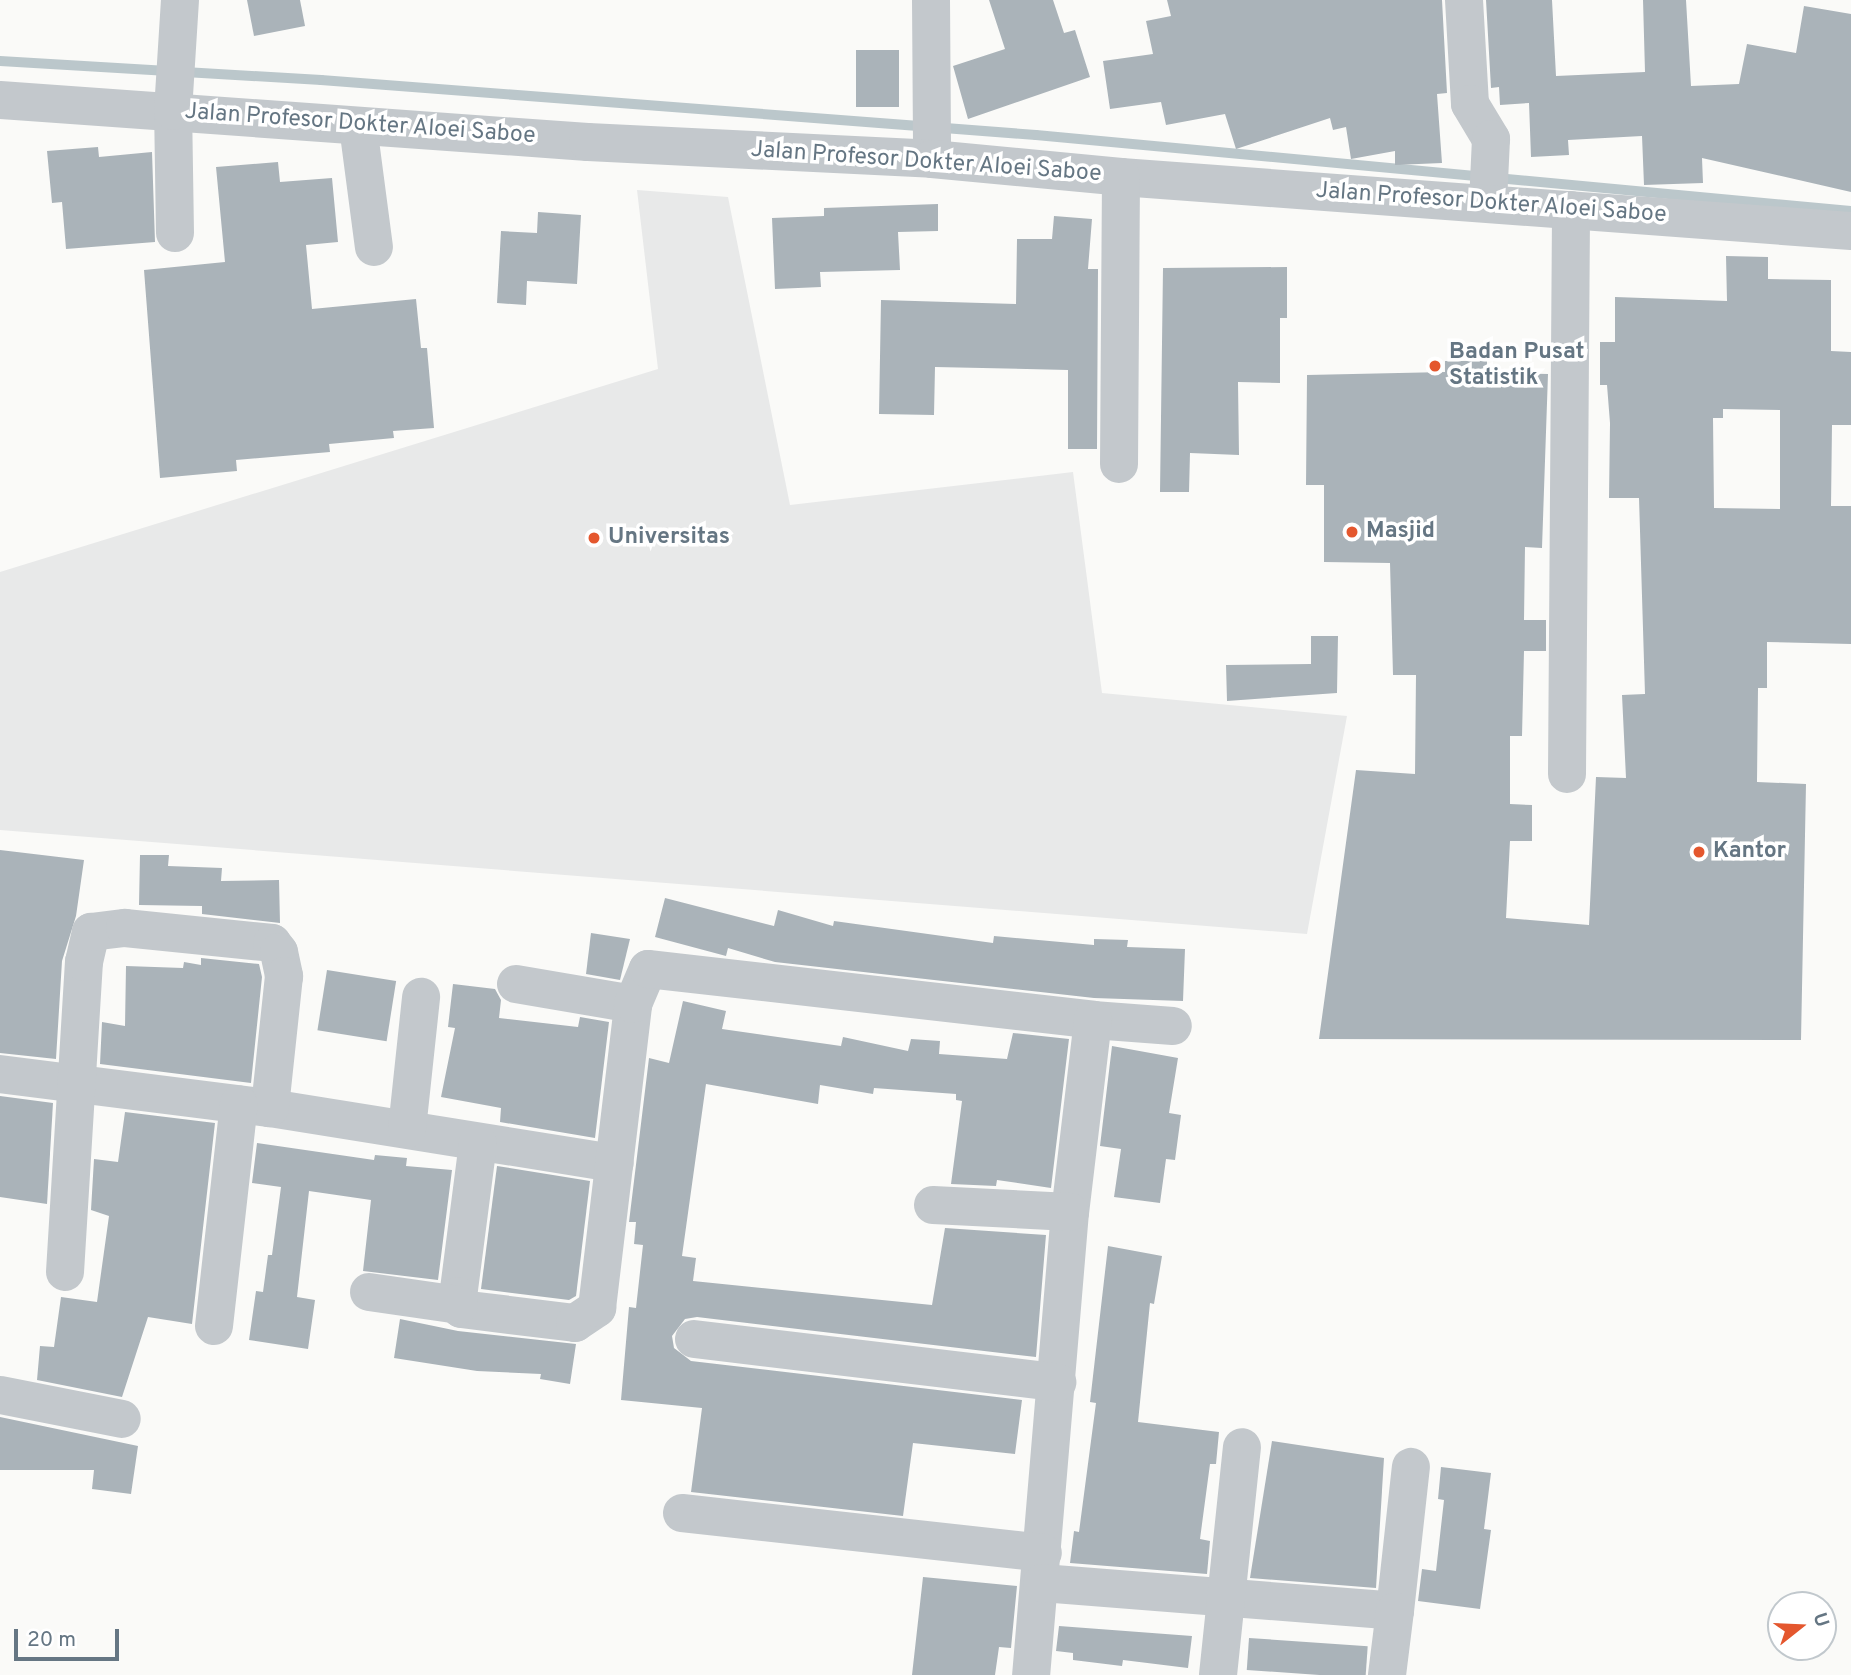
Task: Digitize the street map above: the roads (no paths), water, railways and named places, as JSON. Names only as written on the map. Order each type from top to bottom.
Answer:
[{"type":"street","points":[[175,233],[174,101],[180,0]]},
{"type":"street","points":[[931,0],[932,138]]},
{"type":"street","points":[[1464,0],[1471,104],[1490,136],[1489,183]]},
{"type":"street","name":"Jalan Profesor Dokter Aloei Saboe","points":[[0,100],[174,101],[358,127],[932,138],[1121,177],[1489,183],[1571,209],[1851,231]]},
{"type":"street","points":[[358,127],[374,247]]},
{"type":"street","points":[[1119,464],[1121,177]]},
{"type":"street","points":[[1567,774],[1571,209]]},
{"type":"street","points":[[65,1272],[84,962],[91,932],[125,928],[262,939],[279,952],[284,976],[254,1106],[214,1326]]},
{"type":"street","points":[[369,1292],[459,1305],[468,1313],[575,1324],[589,1317],[597,1308],[632,1004],[644,972],[654,969],[880,999],[1173,1026]]},
{"type":"street","points":[[516,984],[632,1004]]},
{"type":"street","points":[[407,1129],[421,997]]},
{"type":"street","points":[[1031,1675],[1043,1568],[1070,1212],[1093,1020]]},
{"type":"street","points":[[0,1074],[254,1106],[615,1163]]},
{"type":"street","points":[[459,1305],[478,1143]]},
{"type":"street","points":[[933,1205],[1070,1212]]},
{"type":"street","points":[[694,1339],[1057,1382]]},
{"type":"street","points":[[0,1395],[122,1419]]},
{"type":"street","points":[[1218,1675],[1242,1447]]},
{"type":"street","points":[[1387,1675],[1411,1467]]},
{"type":"street","points":[[682,1513],[1227,1598],[1395,1611]]},
{"type":"waterway","points":[[0,61],[321,80],[1036,135],[1851,211]]},
{"type":"place","name":"Badan Pusat Statistik","points":[[1435,366]]},
{"type":"place","name":"Masjid","points":[[1352,532]]},
{"type":"place","name":"Universitas","points":[[594,538]]},
{"type":"place","name":"Kantor","points":[[1699,852]]}]
